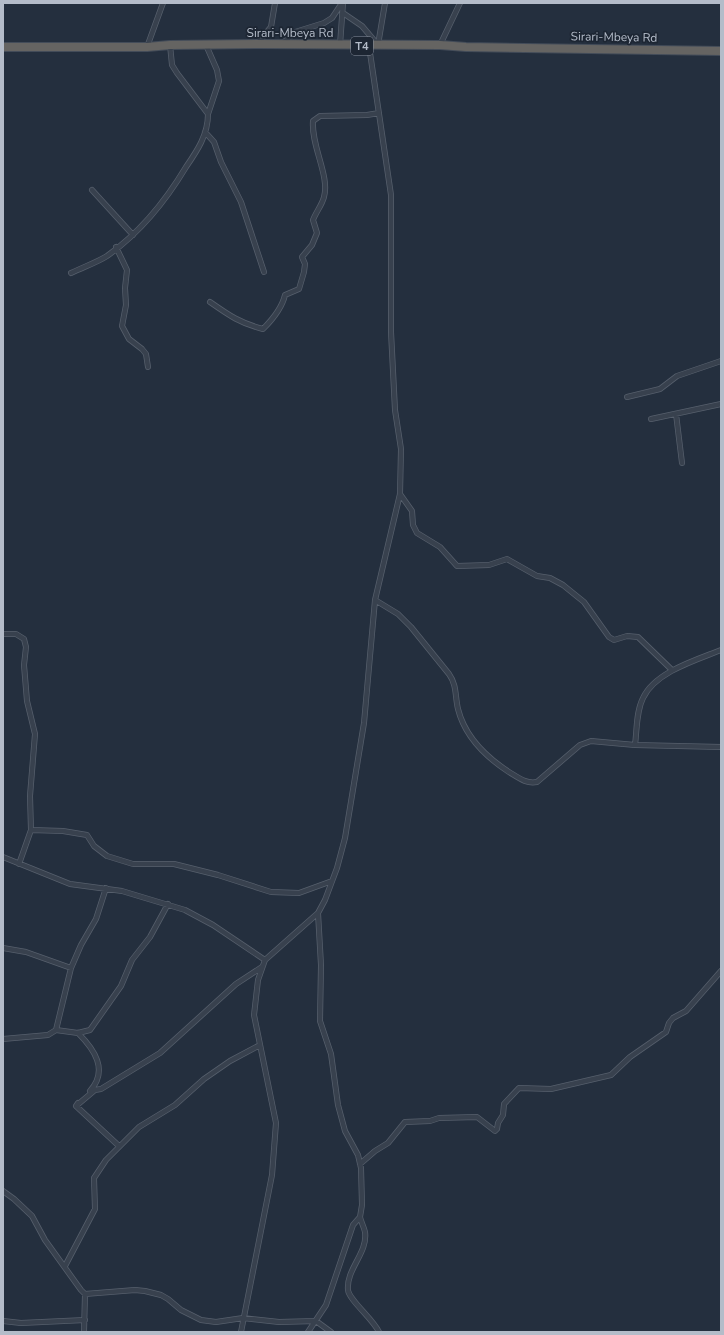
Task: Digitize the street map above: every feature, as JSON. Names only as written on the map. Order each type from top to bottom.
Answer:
[{"type":"highway","name":"Sirari-Mbeya Rd","points":[[3,47],[147,47],[170,45],[257,44],[369,46],[440,45],[466,48],[721,51]]},
{"type":"street","points":[[147,47],[163,3]]},
{"type":"street","points":[[257,44],[271,28],[275,3]]},
{"type":"street","points":[[340,45],[343,3]]},
{"type":"street","points":[[281,45],[296,32],[324,23],[332,18],[343,3]]},
{"type":"street","points":[[378,45],[385,3]]},
{"type":"street","points":[[440,45],[460,3]]},
{"type":"street","points":[[343,13],[362,26],[378,45]]},
{"type":"street","points":[[170,45],[172,65],[208,114]]},
{"type":"street","points":[[71,273],[102,259],[133,235],[157,211],[173,190],[200,146],[205,132],[208,114],[219,81],[217,70],[206,45]]},
{"type":"street","points":[[241,1332],[272,1175],[276,1123],[260,1045],[254,1006],[265,960],[318,913],[332,881],[345,838],[364,723],[375,600],[400,494],[401,449],[395,410],[392,332],[391,195],[369,46]]},
{"type":"street","points":[[210,302],[236,320],[247,325],[263,329],[269,324],[284,302],[285,295],[299,289],[305,264],[302,257],[312,245],[317,233],[313,220],[324,197],[324,184],[312,132],[313,121],[320,116],[367,115],[379,113]]},
{"type":"street","points":[[205,132],[214,142],[221,162],[241,202],[264,272]]},
{"type":"street","points":[[92,190],[133,235]]},
{"type":"street","points":[[116,248],[127,270],[125,288],[126,305],[122,326],[129,339],[146,354],[148,366]]},
{"type":"street","points":[[627,397],[660,389],[677,376],[721,361]]},
{"type":"street","points":[[651,419],[721,404]]},
{"type":"street","points":[[676,414],[682,463]]},
{"type":"street","points":[[400,494],[412,511],[413,525],[417,533],[440,548],[457,566],[489,565],[507,560],[537,576],[554,580],[584,602],[609,637],[614,640],[627,636],[638,637],[672,670]]},
{"type":"street","points":[[375,600],[398,614],[411,627],[454,681],[458,710],[479,749],[496,764],[530,784],[537,782],[583,743],[591,741],[721,748]]},
{"type":"street","points":[[3,634],[16,634],[24,639],[26,647],[24,665],[27,702],[35,734],[30,790],[30,830],[19,864]]},
{"type":"street","points":[[635,744],[643,698],[653,686],[672,670],[721,650]]},
{"type":"street","points":[[30,830],[63,831],[87,835],[94,846],[107,856],[132,864],[174,864],[218,875],[271,892],[299,893],[332,881]]},
{"type":"street","points":[[3,857],[70,884],[106,888],[168,904],[185,910],[213,925],[265,960]]},
{"type":"street","points":[[56,1030],[71,968],[81,945],[96,918],[106,888]]},
{"type":"street","points":[[3,1039],[48,1035],[56,1030],[78,1033],[93,1028],[124,982],[132,960],[150,937],[168,904]]},
{"type":"street","points":[[318,913],[321,965],[320,1021],[330,1054],[338,1105],[345,1131],[358,1155],[363,1191],[360,1217],[365,1233],[364,1242],[361,1254],[352,1268],[348,1289],[350,1295],[372,1319],[379,1332]]},
{"type":"street","points":[[3,948],[26,952],[71,968]]},
{"type":"street","points":[[76,1106],[95,1090],[101,1090],[160,1053],[177,1040],[236,984],[262,968]]},
{"type":"street","points":[[360,1164],[375,1151],[388,1143],[405,1122],[430,1121],[439,1118],[477,1117],[495,1131],[503,1115],[504,1104],[519,1088],[551,1089],[611,1075],[630,1057],[666,1032],[668,1023],[673,1018],[686,1011],[721,971]]},
{"type":"street","points":[[76,1106],[96,1084],[100,1073],[89,1044],[78,1033]]},
{"type":"street","points":[[65,1266],[95,1209],[94,1178],[106,1160],[139,1127],[175,1105],[204,1079],[230,1061],[260,1045]]},
{"type":"street","points":[[76,1106],[119,1146]]},
{"type":"street","points":[[3,1191],[32,1216],[45,1240],[85,1294],[84,1332]]},
{"type":"street","points":[[308,1332],[326,1305],[353,1225],[360,1217]]},
{"type":"street","points":[[85,1294],[130,1290],[145,1291],[161,1295],[181,1310],[201,1320],[216,1322],[243,1318],[279,1322],[316,1321],[331,1332]]},
{"type":"street","points":[[3,1321],[22,1323],[84,1320]]}]
